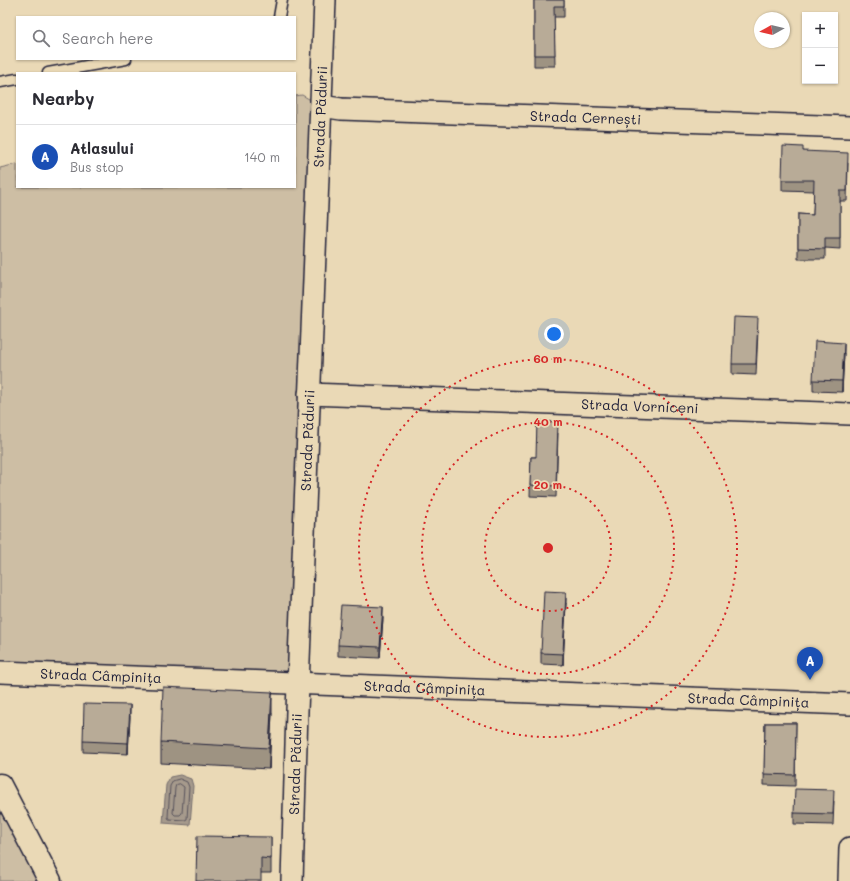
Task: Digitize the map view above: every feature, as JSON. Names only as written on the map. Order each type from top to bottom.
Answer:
[{"type":"street","name":"Strada Pădurii","points":[[292,881],[298,683],[325,0]]},
{"type":"street","name":"Strada Cernești","points":[[321,106],[341,109],[850,127]]},
{"type":"street","name":"Strada Vorniceni","points":[[309,394],[850,414]]},
{"type":"street","name":"Strada Câmpinița","points":[[0,672],[850,704]]},
{"type":"street","points":[[0,786],[50,881]]},
{"type":"street","points":[[849,881],[850,848]]},
{"type":"lane","points":[[279,16],[282,0]]},
{"type":"lane","points":[[54,72],[120,60]]},
{"type":"lane","points":[[0,82],[16,79]]},
{"type":"shaded area","points":[[302,95],[321,106],[298,683],[0,672],[0,168],[16,164],[16,188],[296,188],[296,96]]},
{"type":"shaded area","points":[[0,785],[50,881],[0,881]]},
{"type":"water","points":[[180,775],[191,779],[193,786],[190,825],[163,823],[166,785],[170,777]]},
{"type":"building","points":[[534,0],[564,0],[564,6],[554,6],[555,55],[534,55]]},
{"type":"building","points":[[783,146],[803,147],[803,151],[848,153],[847,191],[840,191],[840,238],[825,238],[825,249],[798,248],[798,214],[813,215],[814,180],[782,180]]},
{"type":"building","points":[[734,317],[758,318],[756,364],[732,364]]},
{"type":"building","points":[[815,341],[844,343],[842,381],[813,380]]},
{"type":"building","points":[[537,421],[558,422],[556,486],[530,485],[531,457],[536,457]]},
{"type":"building","points":[[544,591],[566,592],[563,654],[541,653]]},
{"type":"building","points":[[341,605],[383,607],[380,647],[338,645]]},
{"type":"building","points":[[163,687],[272,692],[269,748],[161,742]]},
{"type":"building","points":[[84,704],[130,705],[128,743],[83,741]]},
{"type":"building","points":[[765,723],[796,723],[795,775],[764,774]]},
{"type":"building","points":[[795,789],[834,790],[833,814],[794,813]]},
{"type":"building","points":[[197,836],[271,837],[271,859],[261,858],[261,881],[196,881]]},
{"type":"place","name":"Atlasului","points":[[810,680]]}]
